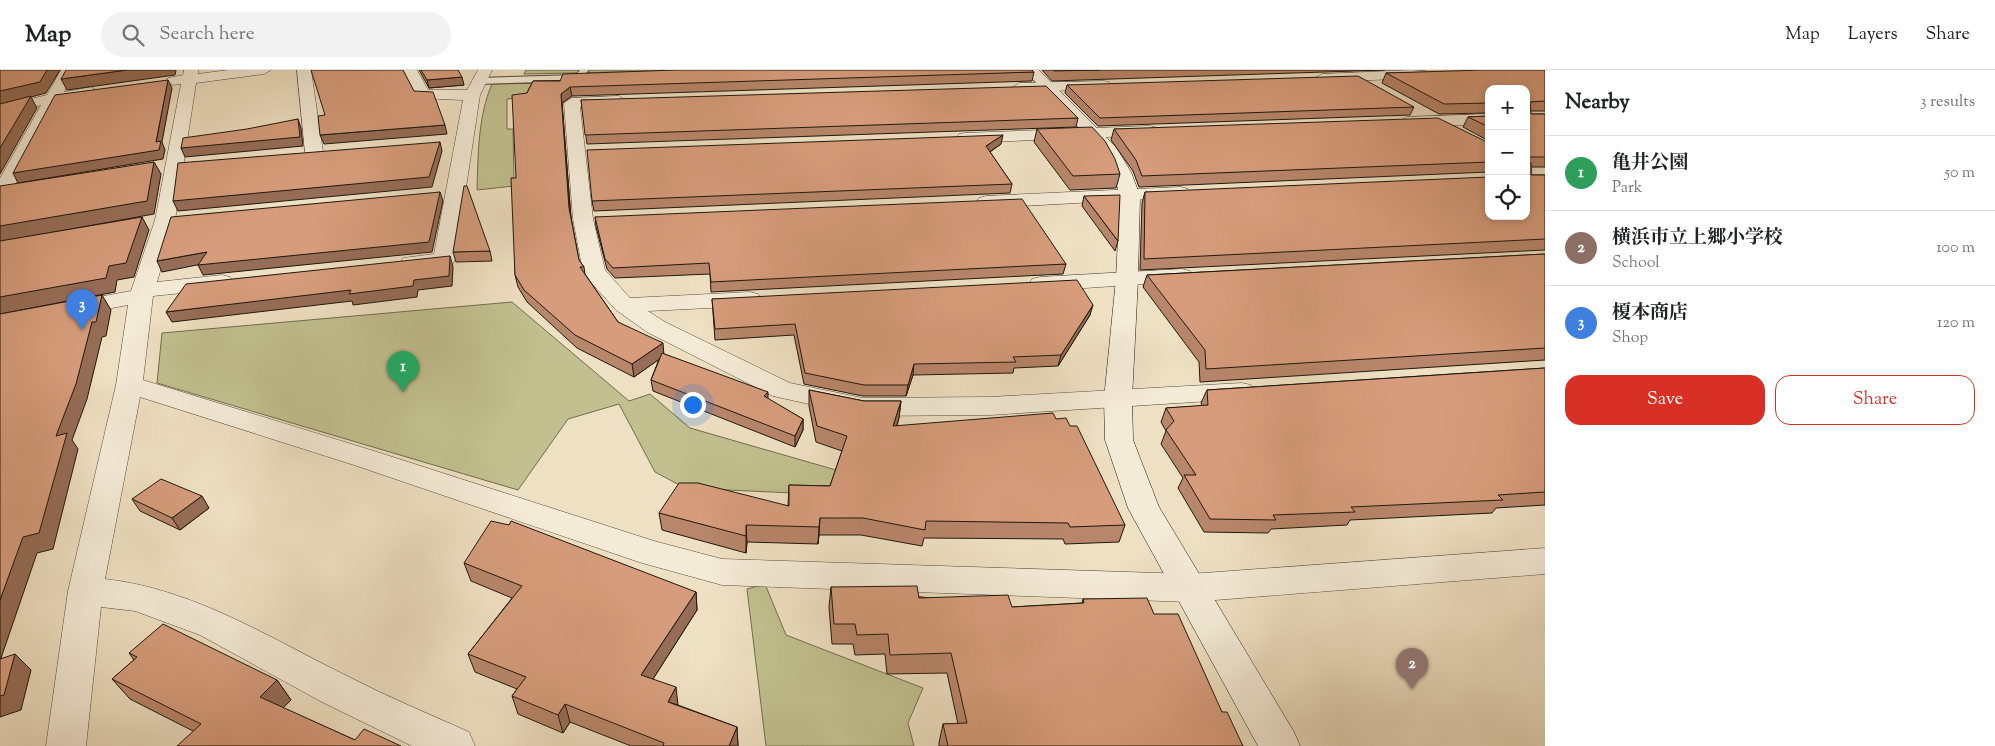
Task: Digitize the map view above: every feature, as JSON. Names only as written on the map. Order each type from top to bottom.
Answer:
[{"type":"street","points":[[1,193],[68,70]]},
{"type":"street","points":[[162,82],[190,75],[264,70]]},
{"type":"street","points":[[304,70],[314,152]]},
{"type":"street","points":[[386,266],[444,260],[446,193],[463,142],[478,82],[423,95],[410,70]]},
{"type":"street","points":[[1349,73],[1379,90]]},
{"type":"street","points":[[1306,78],[1349,73],[1431,74]]},
{"type":"street","points":[[66,746],[85,591],[129,386],[142,293],[182,164],[190,75]]},
{"type":"street","points":[[1008,88],[1040,78],[1117,84]]},
{"type":"street","points":[[1040,78],[1110,151],[1122,172],[1130,196],[1127,279],[1118,400],[1119,440],[1144,508],[1280,746]]},
{"type":"street","points":[[0,111],[52,98],[108,90]]},
{"type":"street","points":[[631,101],[572,103],[576,152],[593,219],[594,272],[624,305],[656,327],[782,390],[863,407],[990,406],[1118,400],[1265,389]]},
{"type":"street","points":[[1412,108],[1466,138]]},
{"type":"street","points":[[1387,123],[1485,119]]},
{"type":"street","points":[[945,139],[1162,131]]},
{"type":"street","points":[[443,144],[463,142]]},
{"type":"street","points":[[295,154],[334,151]]},
{"type":"street","points":[[576,152],[596,151]]},
{"type":"street","points":[[154,168],[182,164]]},
{"type":"street","points":[[1,193],[20,190]]},
{"type":"street","points":[[970,202],[1200,193]]},
{"type":"street","points":[[1019,285],[1207,275]]},
{"type":"street","points":[[0,322],[142,293],[240,281]]},
{"type":"street","points":[[624,305],[772,298]]},
{"type":"street","points":[[129,386],[373,461],[654,554],[722,572],[1190,588],[1545,561]]},
{"type":"street","points":[[85,591],[136,597],[213,624],[336,690],[455,746]]},
{"type":"lane","points":[[478,82],[578,78],[586,73]]},
{"type":"shaded area","points":[[526,70],[707,70],[524,74]]},
{"type":"shaded area","points":[[557,83],[526,97],[507,99],[507,129],[513,129],[514,186],[477,190],[481,122],[492,84]]},
{"type":"shaded area","points":[[512,302],[629,401],[650,394],[690,428],[902,489],[899,498],[685,488],[655,472],[619,404],[568,419],[518,490],[157,383],[162,333]]},
{"type":"shaded area","points":[[765,584],[786,635],[923,688],[908,723],[914,746],[766,746],[747,589]]},
{"type":"building","points":[[0,70],[47,70],[40,82],[0,91]]},
{"type":"building","points":[[66,70],[127,70],[61,79]]},
{"type":"building","points":[[311,70],[403,70],[414,91],[433,92],[445,125],[320,135],[318,116],[325,115]]},
{"type":"building","points":[[421,70],[458,70],[462,77],[427,80]]},
{"type":"building","points":[[676,70],[1032,70],[1034,72],[570,87],[561,94],[569,208],[579,260],[584,267],[580,267],[618,322],[663,343],[632,364],[575,335],[524,290],[515,275],[511,178],[516,178],[512,95],[527,93],[533,81],[560,81],[563,74]]},
{"type":"building","points":[[1053,70],[1100,70],[1054,71]]},
{"type":"building","points":[[1545,70],[1545,101],[1530,102],[1530,85],[1485,85],[1485,103],[1444,104],[1386,73]]},
{"type":"building","points":[[1358,76],[1414,107],[1100,118],[1067,85]]},
{"type":"building","points":[[168,80],[156,142],[161,141],[159,150],[13,173],[55,95]]},
{"type":"building","points":[[1046,86],[1078,118],[585,135],[581,100]]},
{"type":"building","points":[[31,96],[0,148],[0,104]]},
{"type":"building","points":[[1530,102],[1531,114],[1545,114],[1545,157],[1530,157]]},
{"type":"building","points":[[1485,116],[1485,125],[1468,117]]},
{"type":"building","points":[[1438,118],[1485,141],[1485,162],[1142,176],[1136,160],[1114,129]]},
{"type":"building","points":[[298,119],[300,137],[181,148],[183,138],[247,129]]},
{"type":"building","points":[[1092,127],[1105,141],[1115,159],[1120,174],[1073,176],[1037,129]]},
{"type":"building","points":[[1003,135],[986,146],[1012,184],[592,201],[587,150]]},
{"type":"building","points":[[440,142],[429,177],[173,201],[178,163]]},
{"type":"building","points":[[154,162],[147,201],[0,226],[0,186]]},
{"type":"building","points":[[1530,163],[1531,175],[1545,175],[1545,239],[1144,259],[1145,192],[1485,177],[1485,220],[1530,220]]},
{"type":"building","points":[[464,186],[467,186],[490,251],[453,252]]},
{"type":"building","points":[[440,192],[429,242],[198,265],[207,252],[157,261],[171,217]]},
{"type":"building","points":[[1120,195],[1118,241],[1084,196]]},
{"type":"building","points":[[1022,199],[1066,264],[711,282],[709,263],[613,268],[605,259],[595,217]]},
{"type":"building","points":[[142,217],[126,263],[109,266],[106,278],[0,297],[0,241]]},
{"type":"building","points":[[1545,254],[1545,348],[1206,369],[1205,350],[1147,275]]},
{"type":"building","points":[[450,256],[449,276],[414,280],[413,286],[349,294],[351,290],[166,312],[186,284]]},
{"type":"building","points":[[1077,280],[1093,305],[1061,355],[1013,357],[1016,362],[914,364],[908,385],[864,385],[805,373],[795,324],[715,329],[712,299]]},
{"type":"building","points":[[102,295],[96,322],[92,322],[76,384],[56,436],[67,433],[39,533],[23,537],[0,600],[0,314]]},
{"type":"building","points":[[662,353],[768,392],[764,396],[803,419],[795,436],[651,380]]},
{"type":"building","points":[[1545,368],[1545,492],[1498,495],[1503,500],[1351,507],[1355,512],[1273,515],[1276,520],[1210,519],[1184,475],[1196,475],[1166,430],[1174,421],[1166,408],[1208,405],[1207,390]]},
{"type":"building","points":[[809,390],[864,401],[901,401],[893,426],[1053,413],[1056,419],[1066,418],[1070,426],[1077,426],[1125,525],[1070,527],[1068,523],[926,521],[925,530],[863,518],[820,518],[819,527],[746,525],[746,536],[659,513],[679,483],[698,483],[789,506],[789,485],[830,486],[847,436],[817,426]]},
{"type":"building","points":[[161,479],[202,496],[172,518],[132,499]]},
{"type":"building","points":[[491,521],[509,525],[511,521],[696,592],[641,675],[676,687],[668,702],[737,727],[729,746],[663,746],[664,743],[565,704],[558,715],[512,696],[526,677],[468,654],[522,586],[464,563]]},
{"type":"building","points":[[917,586],[919,598],[1008,595],[1012,607],[1084,603],[1083,599],[1147,598],[1154,614],[1178,614],[1222,712],[1227,712],[1243,746],[948,746],[943,724],[967,723],[951,653],[890,655],[888,634],[857,635],[855,624],[834,624],[831,587]]},
{"type":"building","points":[[163,624],[277,680],[260,697],[355,740],[364,729],[401,746],[177,746],[201,724],[112,679],[137,657],[129,653]]},
{"type":"building","points":[[15,654],[4,695],[0,696],[0,659]]},
{"type":"place","name":"榎本商店","points":[[82,330]]},
{"type":"place","name":"亀井公園","points":[[403,392]]},
{"type":"place","name":"横浜市立上郷小学校","points":[[1412,689]]}]
